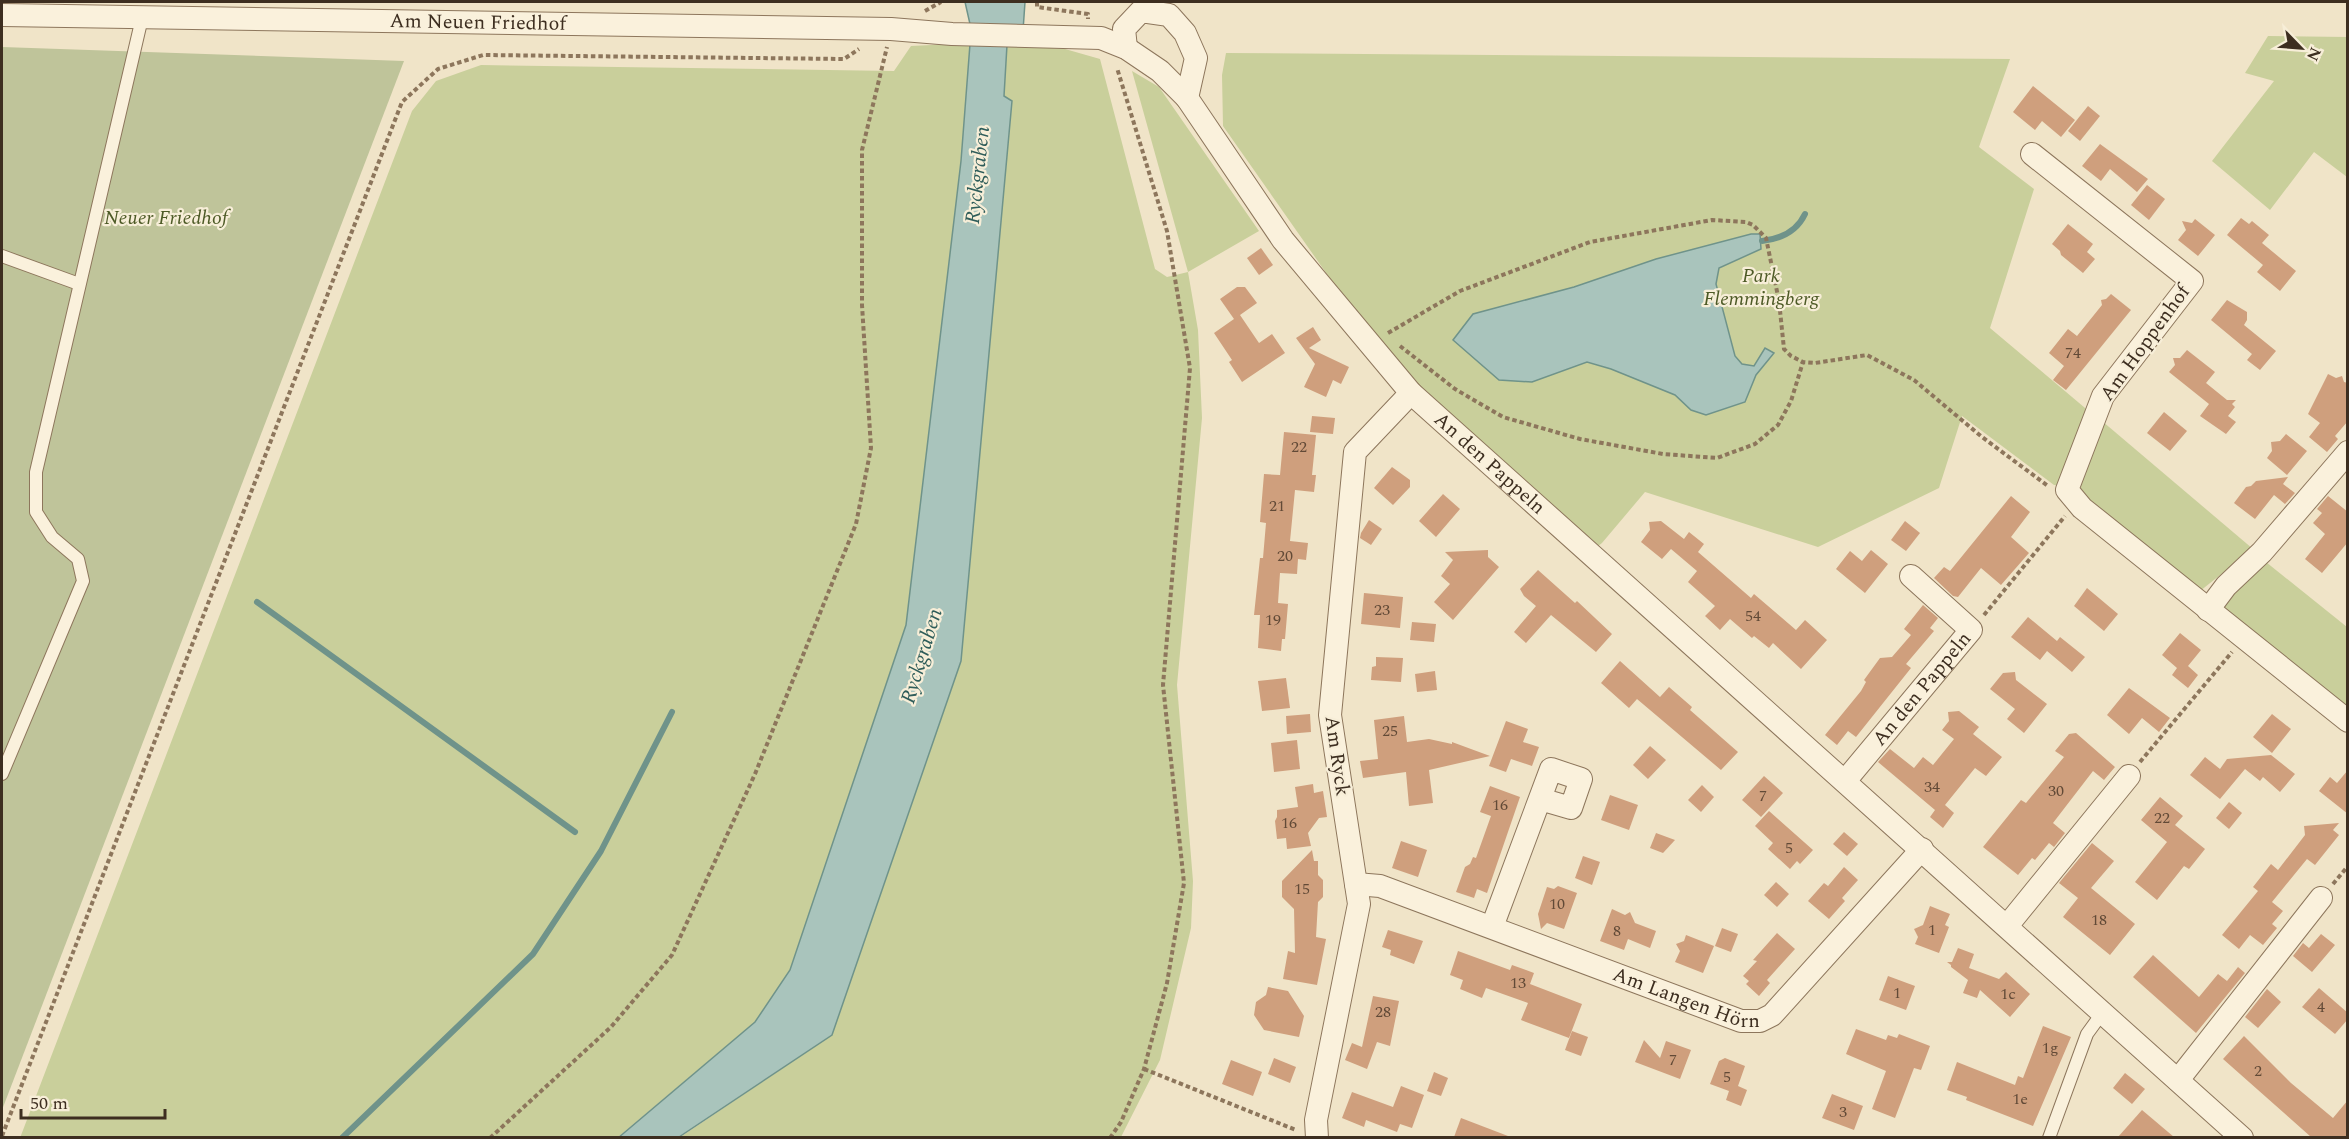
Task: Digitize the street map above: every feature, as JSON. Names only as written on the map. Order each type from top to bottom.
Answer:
[{"type":"street","points":[[1126,48],[1124,29],[1141,11],[1169,15],[1185,33],[1196,58],[1187,98]]},
{"type":"street","name":"Am Neuen Friedhof","points":[[2,15],[891,29],[952,34],[1030,35]]},
{"type":"street","name":"An den Pappeln","points":[[1030,35],[1101,38],[1126,48],[1160,71],[1187,98],[1283,240],[1411,393],[2242,1137]]},
{"type":"street","name":"Am Hoppenhof","points":[[2032,154],[2192,281],[2103,396],[2072,496]]},
{"type":"street","name":"Am Ryck","points":[[1309,1134],[1316,1120],[1359,904],[1330,715],[1355,452],[1411,393]]},
{"type":"street","points":[[2208,610],[2226,586],[2262,552],[2348,452]]},
{"type":"street","points":[[2072,496],[2208,610],[2348,721]]},
{"type":"street","name":"An den Pappeln","points":[[1845,781],[1971,630],[1911,576]]},
{"type":"street","points":[[2007,926],[2129,776]]},
{"type":"street","points":[[1492,927],[1540,799]]},
{"type":"street","name":"Am Langen Hörn","points":[[1356,884],[1380,886],[1740,1021],[1760,1021],[1772,1015],[1922,849]]},
{"type":"street","points":[[2178,1080],[2322,898]]},
{"type":"lane","points":[[2,774],[83,581],[78,559],[52,537],[36,512],[36,472],[142,18]]},
{"type":"lane","points":[[2,256],[79,284]]},
{"type":"lane","points":[[2049,1137],[2087,1034],[2103,1012]]},
{"type":"path","points":[[490,1137],[611,1027],[672,956],[755,774],[856,524],[871,448],[862,305],[862,150],[891,29]]},
{"type":"path","points":[[1101,38],[1114,57],[1167,231],[1190,368],[1163,685],[1184,883],[1167,983],[1144,1070],[1121,1122],[1110,1137]]},
{"type":"path","points":[[2,1136],[402,102],[438,69],[483,56],[844,59],[863,47]]},
{"type":"path","points":[[1391,340],[1384,335],[1460,291],[1590,242],[1712,220],[1737,221],[1753,225],[1767,240],[1779,301],[1784,349],[1791,356],[1803,362],[1815,363],[1866,355],[1914,380],[1982,437],[2056,493],[2072,496],[1971,630]]},
{"type":"path","points":[[1398,345],[1455,389],[1503,417],[1580,439],[1663,454],[1717,458],[1755,444],[1778,425],[1791,401],[1803,362]]},
{"type":"path","points":[[2129,776],[2244,638]]},
{"type":"path","points":[[1144,1070],[1309,1134]]},
{"type":"green space","points":[[2268,36],[2348,37],[2347,177],[2314,152],[2270,210],[2212,161],[2274,81],[2245,73]]},
{"type":"green space","points":[[970,44],[961,161],[906,625],[790,970],[755,1022],[618,1137],[20,1138],[412,111],[436,81],[481,65],[894,71],[911,46]]},
{"type":"green space","points":[[1007,45],[1065,49],[1100,59],[1155,269],[1167,277],[1188,272],[1198,330],[1202,418],[1177,685],[1193,881],[1191,928],[1160,1060],[1121,1137],[679,1138],[832,1035],[961,661],[1012,101],[1004,96]]},
{"type":"green space","name":"Neuer Friedhof","points":[[2,47],[404,61],[2,1110]]},
{"type":"green space","name":"Park Flemmingberg","points":[[1226,53],[2010,59],[1979,147],[2034,189],[1990,328],[2091,413],[2063,486],[2054,485],[1962,416],[1939,488],[1818,547],[1645,492],[1602,543],[1594,549],[1420,389],[1343,297],[1223,126],[1222,75]]},
{"type":"green space","points":[[1132,71],[1159,87],[1259,231],[1188,272]]},
{"type":"green space","points":[[2102,421],[2253,549],[2200,591],[2087,501],[2081,492],[2080,484]]},
{"type":"green space","points":[[2261,558],[2347,627],[2347,713],[2225,613],[2223,601]]},
{"type":"water","name":"Ryckgraben","points":[[965,2],[1025,2],[1022,45],[1007,45],[1004,96],[1012,101],[961,661],[832,1035],[679,1137],[618,1138],[755,1022],[790,970],[906,625],[961,161],[970,44],[970,24]]},
{"type":"water","points":[[1751,234],[1760,234],[1761,249],[1719,268],[1716,284],[1735,356],[1742,364],[1754,366],[1765,348],[1774,353],[1756,375],[1745,402],[1706,415],[1691,410],[1675,395],[1611,369],[1587,362],[1532,382],[1499,380],[1453,340],[1473,314],[1574,287],[1656,259]]},
{"type":"building","points":[[2033,86],[2075,120],[2061,137],[2042,121],[2035,130],[2013,112]]},
{"type":"building","points":[[2088,106],[2100,116],[2080,141],[2068,131]]},
{"type":"building","points":[[2100,144],[2148,179],[2137,192],[2110,169],[2101,181],[2082,166]]},
{"type":"building","points":[[2147,185],[2165,199],[2149,220],[2131,205]]},
{"type":"building","points":[[2241,218],[2249,224],[2252,221],[2269,235],[2262,243],[2296,271],[2280,291],[2257,272],[2263,265],[2227,235]]},
{"type":"building","points":[[2195,219],[2215,235],[2198,256],[2178,240],[2186,230],[2182,221],[2192,223]]},
{"type":"building","points":[[2068,224],[2093,244],[2087,252],[2095,259],[2083,273],[2061,255],[2052,244]]},
{"type":"building","points":[[1261,248],[1273,265],[1259,275],[1247,258]]},
{"type":"building","points":[[1237,287],[1245,287],[1257,303],[1240,315],[1259,343],[1272,334],[1285,353],[1242,382],[1229,362],[1232,360],[1214,333],[1234,319],[1220,299]]},
{"type":"building","points":[[2111,294],[2131,310],[2066,390],[2053,380],[2064,366],[2049,353],[2068,329],[2077,336],[2102,305],[2101,300]]},
{"type":"building","points":[[2227,300],[2247,312],[2244,325],[2276,351],[2260,370],[2247,360],[2252,354],[2211,320]]},
{"type":"building","points":[[1313,327],[1321,340],[1309,348],[1349,367],[1341,384],[1333,380],[1326,397],[1304,387],[1315,364],[1296,338]]},
{"type":"building","points":[[2187,350],[2215,372],[2206,383],[2227,400],[2236,400],[2232,404],[2235,407],[2228,416],[2236,422],[2226,434],[2200,416],[2209,404],[2169,372],[2175,365],[2173,358],[2180,358]]},
{"type":"building","points":[[2328,374],[2336,378],[2342,376],[2344,382],[2348,383],[2348,421],[2335,436],[2338,439],[2327,452],[2309,437],[2320,423],[2308,414]]},
{"type":"building","points":[[2164,412],[2187,431],[2170,451],[2147,433]]},
{"type":"building","points":[[1312,416],[1335,418],[1333,434],[1310,432]]},
{"type":"building","points":[[1284,432],[1316,435],[1312,475],[1316,475],[1314,492],[1295,490],[1290,541],[1308,543],[1306,560],[1298,559],[1297,574],[1280,573],[1278,603],[1288,604],[1285,639],[1282,639],[1281,651],[1258,648],[1260,615],[1254,615],[1266,523],[1260,522],[1264,474],[1280,475]]},
{"type":"building","points":[[2286,434],[2307,451],[2287,475],[2267,458],[2272,451],[2271,442],[2280,441]]},
{"type":"building","points":[[1392,467],[1410,480],[1410,487],[1393,505],[1374,488]]},
{"type":"building","points":[[2288,477],[2283,484],[2295,493],[2285,504],[2274,495],[2255,519],[2234,503],[2246,487],[2256,481]]},
{"type":"building","points":[[1443,494],[1460,509],[1436,537],[1419,521]]},
{"type":"building","points":[[2011,496],[2030,512],[2011,537],[2029,553],[2001,585],[1981,568],[1958,597],[1953,596],[1934,578],[1944,567],[1950,571]]},
{"type":"building","points":[[2328,496],[2348,512],[2348,542],[2322,573],[2305,559],[2325,534],[2313,523],[2322,513],[2317,509]]},
{"type":"building","points":[[1369,520],[1382,529],[1371,545],[1360,538]]},
{"type":"building","points":[[1661,521],[1684,539],[1689,532],[1704,544],[1698,552],[1751,598],[1754,594],[1796,630],[1805,620],[1827,640],[1801,669],[1773,643],[1769,648],[1754,636],[1752,638],[1730,619],[1720,630],[1705,616],[1715,606],[1688,582],[1697,571],[1671,549],[1662,559],[1641,542],[1650,530],[1649,522]]},
{"type":"building","points":[[1905,521],[1920,533],[1906,551],[1891,540]]},
{"type":"building","points":[[1488,550],[1488,557],[1499,567],[1453,620],[1434,602],[1450,584],[1441,576],[1453,560],[1445,552]]},
{"type":"building","points":[[1871,550],[1888,564],[1865,593],[1836,569],[1850,551],[1862,561]]},
{"type":"building","points":[[1538,570],[1575,603],[1577,601],[1612,634],[1596,652],[1551,615],[1526,643],[1514,632],[1536,606],[1524,596],[1520,589]]},
{"type":"building","points":[[2087,588],[2118,614],[2104,631],[2074,606]]},
{"type":"building","points":[[1364,593],[1403,597],[1400,628],[1361,624]]},
{"type":"building","points":[[1923,605],[1938,618],[1930,628],[1934,631],[1906,664],[1911,668],[1856,737],[1848,731],[1837,745],[1825,735],[1861,691],[1866,682],[1864,680],[1880,658],[1892,657],[1911,635],[1904,629]]},
{"type":"building","points":[[2028,617],[2057,641],[2060,637],[2085,657],[2072,672],[2047,651],[2040,660],[2011,637]]},
{"type":"building","points":[[1412,622],[1436,624],[1434,642],[1410,640]]},
{"type":"building","points":[[2180,633],[2201,650],[2188,666],[2198,675],[2188,688],[2172,675],[2177,668],[2162,655]]},
{"type":"building","points":[[1376,657],[1403,658],[1401,682],[1371,680],[1372,667],[1376,666]]},
{"type":"building","points":[[1620,661],[1660,697],[1669,687],[1692,707],[1690,710],[1738,752],[1721,770],[1637,699],[1629,708],[1601,683]]},
{"type":"building","points":[[1435,671],[1437,690],[1417,692],[1415,674]]},
{"type":"building","points":[[2015,672],[2016,680],[2047,704],[2024,733],[2007,719],[2015,709],[1990,689],[2003,673]]},
{"type":"building","points":[[1286,678],[1290,708],[1262,711],[1258,681]]},
{"type":"building","points":[[2129,688],[2170,718],[2159,732],[2142,718],[2129,734],[2107,715]]},
{"type":"building","points":[[1959,711],[1979,727],[1973,734],[2002,757],[1986,776],[1975,768],[1945,805],[1954,813],[1943,828],[1930,817],[1935,810],[1878,762],[1890,749],[1914,768],[1923,757],[1933,765],[1954,739],[1942,730],[1949,721],[1948,712]]},
{"type":"building","points":[[1310,714],[1311,732],[1287,734],[1286,716]]},
{"type":"building","points":[[2272,714],[2291,729],[2272,753],[2253,737]]},
{"type":"building","points":[[1404,716],[1407,742],[1429,739],[1452,744],[1452,742],[1490,756],[1429,770],[1433,803],[1409,806],[1406,772],[1363,778],[1360,761],[1378,759],[1374,720]]},
{"type":"building","points":[[1506,721],[1528,729],[1523,742],[1539,747],[1532,766],[1511,759],[1506,772],[1489,766]]},
{"type":"building","points":[[2076,733],[2115,767],[2104,780],[2093,771],[2053,823],[2065,833],[2054,847],[2049,843],[2035,860],[2032,858],[2018,875],[1983,847],[2021,800],[2026,803],[2064,757],[2055,751],[2069,734]]},
{"type":"building","points":[[1297,740],[1300,769],[1274,772],[1271,743]]},
{"type":"building","points":[[1650,746],[1666,760],[1648,779],[1633,765]]},
{"type":"building","points":[[2271,755],[2295,774],[2280,792],[2263,777],[2260,781],[2245,769],[2220,799],[2190,775],[2205,757],[2220,769],[2227,759]]},
{"type":"building","points":[[2348,770],[2348,814],[2319,791],[2330,777],[2337,783]]},
{"type":"building","points":[[1764,776],[1783,793],[1761,817],[1742,800]]},
{"type":"building","points":[[1313,784],[1314,793],[1323,791],[1327,817],[1319,818],[1308,833],[1311,846],[1287,849],[1286,838],[1277,839],[1275,821],[1277,810],[1298,807],[1295,787]]},
{"type":"building","points":[[1702,785],[1714,797],[1701,812],[1688,800]]},
{"type":"building","points":[[1490,786],[1520,797],[1487,893],[1477,889],[1474,898],[1456,892],[1465,867],[1470,864],[1473,857],[1476,858],[1491,816],[1480,812]]},
{"type":"building","points":[[1610,795],[1638,805],[1629,830],[1601,820]]},
{"type":"building","points":[[2160,797],[2183,816],[2175,825],[2205,849],[2189,869],[2184,866],[2157,900],[2135,882],[2167,842],[2141,820]]},
{"type":"building","points":[[2229,802],[2242,813],[2229,829],[2216,818]]},
{"type":"building","points":[[1769,811],[1813,850],[1800,864],[1797,861],[1790,869],[1768,849],[1773,843],[1755,826]]},
{"type":"building","points":[[2339,823],[2333,830],[2339,835],[2315,865],[2307,859],[2272,902],[2283,911],[2272,924],[2277,928],[2263,945],[2250,935],[2239,949],[2222,935],[2258,891],[2253,887],[2271,864],[2278,870],[2305,835],[2304,826]]},
{"type":"building","points":[[1844,832],[1858,844],[1847,856],[1833,844]]},
{"type":"building","points":[[1656,833],[1675,840],[1663,853],[1650,848]]},
{"type":"building","points":[[1401,841],[1427,850],[1418,877],[1392,868]]},
{"type":"building","points":[[2092,843],[2114,861],[2091,888],[2135,924],[2110,955],[2063,917],[2078,898],[2059,883]]},
{"type":"building","points":[[1312,850],[1314,861],[1318,861],[1318,875],[1323,880],[1323,897],[1318,902],[1316,937],[1326,939],[1317,985],[1283,979],[1288,951],[1295,953],[1294,909],[1282,897],[1282,881]]},
{"type":"building","points":[[1583,856],[1600,862],[1592,885],[1575,878]]},
{"type":"building","points":[[1844,867],[1858,880],[1842,898],[1845,901],[1829,919],[1808,901],[1824,883],[1828,886]]},
{"type":"building","points":[[1776,882],[1789,894],[1777,907],[1764,895]]},
{"type":"building","points":[[1558,886],[1577,893],[1564,929],[1547,923],[1541,929],[1538,914],[1547,887],[1554,889]]},
{"type":"building","points":[[1930,906],[1950,914],[1945,925],[1949,927],[1939,953],[1915,944],[1918,937],[1914,929],[1923,925]]},
{"type":"building","points":[[1612,909],[1625,915],[1630,912],[1635,923],[1656,931],[1650,948],[1628,939],[1624,950],[1600,941]]},
{"type":"building","points":[[1722,928],[1738,934],[1731,952],[1715,946]]},
{"type":"building","points":[[1388,930],[1423,941],[1414,964],[1390,955],[1391,950],[1382,947]]},
{"type":"building","points":[[1777,933],[1795,949],[1767,980],[1770,983],[1759,996],[1746,984],[1749,981],[1743,976],[1757,961],[1753,960]]},
{"type":"building","points":[[2321,934],[2335,945],[2312,972],[2293,956],[2303,943],[2309,948]]},
{"type":"building","points":[[1686,935],[1714,946],[1703,973],[1675,962],[1680,951],[1676,944],[1684,941]]},
{"type":"building","points":[[1958,948],[1974,954],[1969,968],[1999,979],[2006,972],[2030,994],[2010,1017],[1980,990],[1977,998],[1963,993],[1968,980],[1947,962],[1952,962]]},
{"type":"building","points":[[1458,951],[1510,970],[1512,965],[1534,973],[1530,984],[1582,1004],[1569,1038],[1521,1020],[1528,1003],[1486,988],[1482,998],[1460,989],[1463,980],[1450,975]]},
{"type":"building","points":[[2153,955],[2199,997],[2218,974],[2227,981],[2238,967],[2245,973],[2196,1033],[2133,977]]},
{"type":"building","points":[[1888,976],[1915,986],[1906,1010],[1879,1000]]},
{"type":"building","points":[[1268,987],[1288,991],[1304,1016],[1299,1037],[1264,1030],[1254,1015],[1256,1002],[1266,995]]},
{"type":"building","points":[[2319,988],[2348,1013],[2348,1019],[2335,1034],[2302,1007]]},
{"type":"building","points":[[2267,989],[2281,1002],[2258,1028],[2245,1017]]},
{"type":"building","points":[[1373,996],[1399,1001],[1390,1046],[1377,1042],[1367,1069],[1345,1060],[1352,1043],[1362,1047]]},
{"type":"building","points":[[2043,1026],[2071,1037],[2033,1126],[1966,1100],[1967,1097],[1947,1090],[1957,1062],[2015,1085],[2018,1076],[2023,1078]]},
{"type":"building","points":[[1856,1029],[1886,1040],[1888,1035],[1897,1038],[1899,1034],[1930,1046],[1921,1070],[1914,1068],[1895,1118],[1872,1109],[1886,1071],[1846,1054]]},
{"type":"building","points":[[1572,1031],[1588,1037],[1581,1056],[1565,1050]]},
{"type":"building","points":[[2244,1036],[2291,1083],[2333,1118],[2348,1100],[2348,1137],[2311,1137],[2223,1059]]},
{"type":"building","points":[[1644,1040],[1660,1058],[1666,1041],[1691,1050],[1680,1079],[1635,1062]]},
{"type":"building","points":[[1274,1058],[1296,1067],[1290,1083],[1268,1074]]},
{"type":"building","points":[[1725,1058],[1745,1066],[1738,1086],[1747,1090],[1741,1106],[1726,1100],[1729,1091],[1710,1084],[1719,1061]]},
{"type":"building","points":[[1231,1060],[1262,1072],[1253,1096],[1222,1084]]},
{"type":"building","points":[[1434,1072],[1448,1078],[1441,1096],[1427,1091]]},
{"type":"building","points":[[2125,1073],[2145,1089],[2132,1104],[2113,1088]]},
{"type":"building","points":[[1401,1086],[1424,1095],[1412,1128],[1400,1124],[1397,1132],[1366,1120],[1364,1127],[1342,1118],[1352,1092],[1393,1107]]},
{"type":"building","points":[[1832,1094],[1863,1106],[1854,1130],[1822,1118]]},
{"type":"building","points":[[2142,1110],[2174,1137],[2118,1137]]},
{"type":"building","points":[[1461,1118],[1508,1136],[1508,1137],[1454,1137]]},
{"type":"waterway","points":[[1762,241],[1787,233],[1802,220],[1805,214]]},
{"type":"waterway","points":[[257,602],[575,832]]},
{"type":"waterway","points":[[342,1138],[533,954],[601,851],[672,712]]}]
